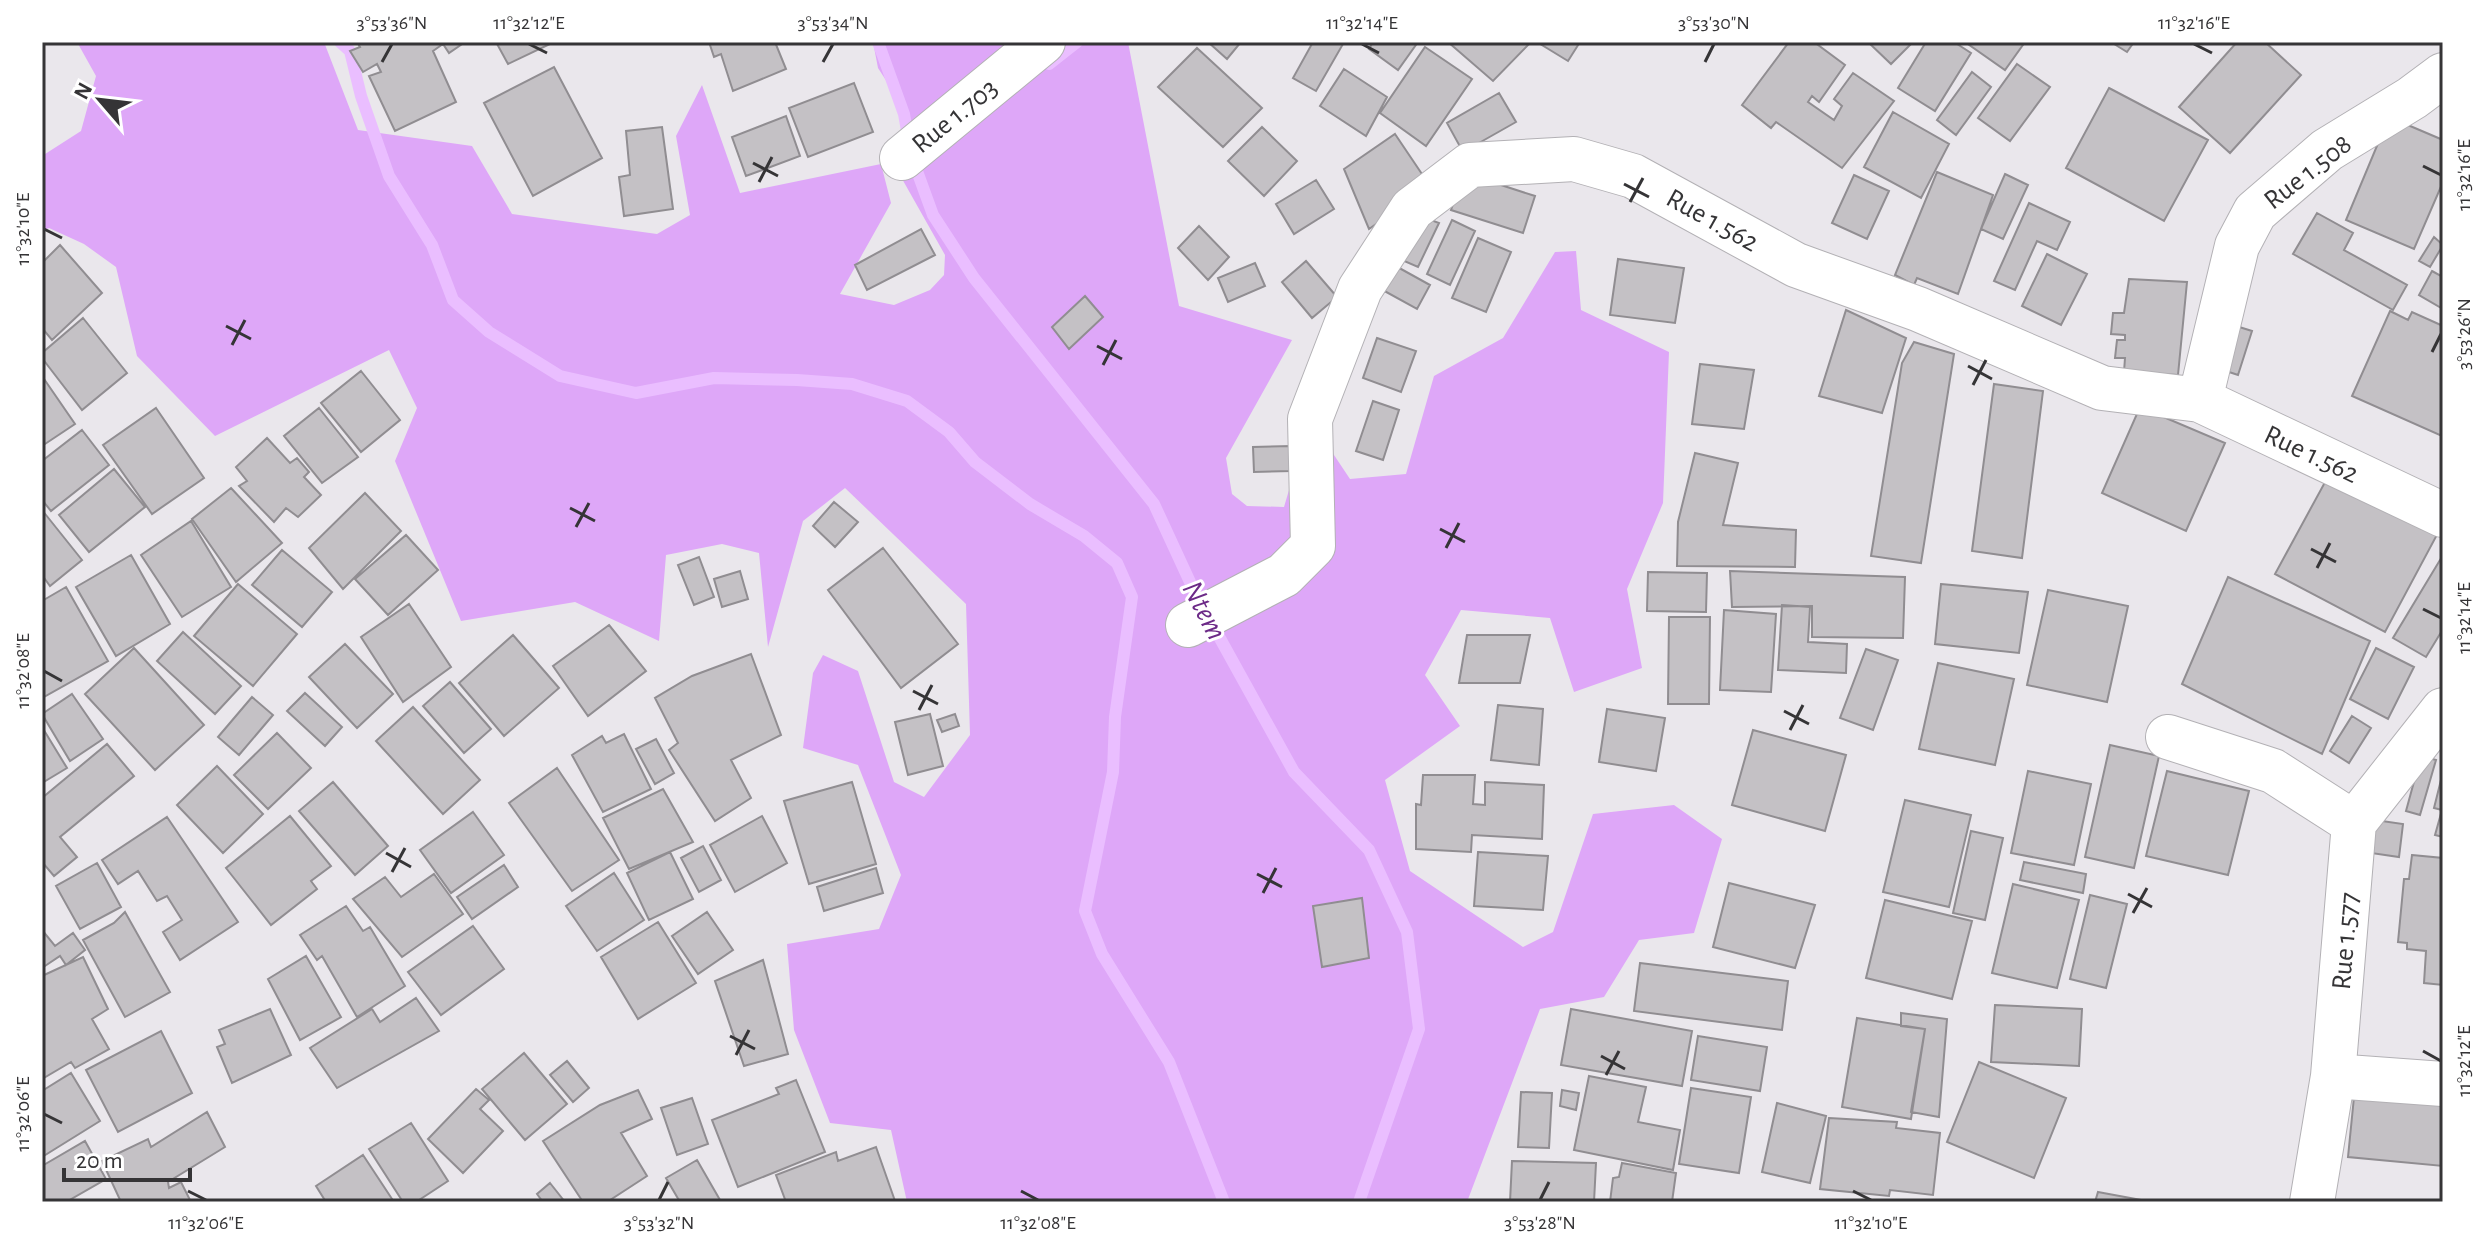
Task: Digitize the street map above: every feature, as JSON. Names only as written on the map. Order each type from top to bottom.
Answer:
[{"type":"street","name":"Rue 1.703","points":[[902,158],[1043,42]]},
{"type":"street","name":"Rue 1.508","points":[[2200,400],[2237,246],[2255,212],[2327,150],[2433,93]]},
{"type":"street","name":"Rue 1.562","points":[[1188,625],[1284,575],[1313,546],[1310,419],[1360,289],[1412,209],[1470,165],[1574,159],[1633,176],[1796,265],[1918,309],[2102,388],[2200,400],[2443,515]]},
{"type":"street","points":[[2168,737],[2273,771],[2354,823],[2443,710]]},
{"type":"street","name":"Rue 1.577","points":[[2312,1202],[2333,1076],[2354,823]]},
{"type":"street","points":[[2333,1076],[2443,1084]]},
{"type":"shaded area","points":[[77,42],[324,42],[358,130],[472,146],[512,214],[657,234],[690,215],[676,136],[702,85],[740,193],[881,164],[891,203],[840,294],[894,305],[930,290],[944,275],[945,255],[901,177],[906,111],[878,68],[873,42],[1128,42],[1179,306],[1292,340],[1226,458],[1232,494],[1247,506],[1284,507],[1310,419],[1350,479],[1406,474],[1434,376],[1503,338],[1555,252],[1576,251],[1581,310],[1669,352],[1663,503],[1627,589],[1642,668],[1574,692],[1550,618],[1461,610],[1425,675],[1460,726],[1385,780],[1410,871],[1523,947],[1553,932],[1593,814],[1674,805],[1722,839],[1694,933],[1639,940],[1604,997],[1540,1009],[1467,1202],[907,1202],[891,1130],[830,1123],[794,1030],[787,944],[879,929],[901,875],[858,765],[803,748],[813,673],[823,655],[858,671],[894,782],[924,797],[970,735],[966,604],[845,488],[803,521],[768,647],[759,553],[722,544],[666,555],[659,641],[575,602],[461,621],[395,461],[417,408],[389,350],[215,436],[137,356],[116,267],[84,244],[49,228],[42,231],[42,156],[81,131],[96,76]]},
{"type":"building","points":[[357,42],[465,42],[449,53],[443,44],[433,51],[456,102],[395,131],[369,76],[381,72],[377,64],[363,72],[350,51],[360,47]]},
{"type":"building","points":[[496,42],[554,42],[508,64]]},
{"type":"building","points":[[709,42],[775,42],[786,69],[733,91],[721,54],[714,57]]},
{"type":"building","points":[[1208,42],[1241,42],[1227,59]]},
{"type":"building","points":[[1313,42],[1343,44],[1316,91],[1293,78]]},
{"type":"building","points":[[1373,42],[1418,42],[1398,70],[1369,49]]},
{"type":"building","points":[[1448,42],[1531,42],[1493,81]]},
{"type":"building","points":[[1537,42],[1580,42],[1568,61]]},
{"type":"building","points":[[1789,42],[1814,42],[1845,65],[1819,102],[1812,96],[1808,102],[1834,120],[1842,106],[1834,99],[1853,73],[1894,101],[1842,168],[1776,122],[1771,128],[1742,105]]},
{"type":"building","points":[[1868,42],[1913,42],[1891,64]]},
{"type":"building","points":[[1926,42],[1954,42],[1971,53],[1935,111],[1898,88]]},
{"type":"building","points":[[1965,42],[2025,42],[2005,70]]},
{"type":"building","points":[[2111,42],[2134,42],[2127,52]]},
{"type":"building","points":[[2237,42],[2265,42],[2301,75],[2230,153],[2179,107]]},
{"type":"building","points":[[1425,47],[1472,79],[1426,146],[1380,113]]},
{"type":"building","points":[[1197,48],[1262,108],[1223,147],[1158,87]]},
{"type":"building","points":[[2017,64],[2050,87],[2010,141],[1978,118]]},
{"type":"building","points":[[554,67],[602,158],[533,196],[484,103]]},
{"type":"building","points":[[1344,69],[1387,97],[1366,136],[1320,106]]},
{"type":"building","points":[[1972,72],[1991,87],[1956,135],[1937,120]]},
{"type":"building","points":[[854,83],[873,132],[808,157],[789,108]]},
{"type":"building","points":[[2109,88],[2208,140],[2164,221],[2066,168]]},
{"type":"building","points":[[1499,93],[1516,122],[1463,152],[1447,123]]},
{"type":"building","points":[[1893,112],[1949,144],[1921,198],[1864,167]]},
{"type":"building","points":[[786,116],[800,156],[746,176],[732,137]]},
{"type":"building","points":[[2389,117],[2443,140],[2443,182],[2414,249],[2346,220]]},
{"type":"building","points":[[662,127],[673,209],[624,216],[619,177],[630,175],[626,131]]},
{"type":"building","points":[[1262,127],[1297,161],[1264,196],[1228,161]]},
{"type":"building","points":[[1395,134],[1430,186],[1369,229],[1344,169]]},
{"type":"building","points":[[1937,172],[1993,195],[1958,294],[1917,278],[1914,285],[1895,275]]},
{"type":"building","points":[[1464,173],[1535,196],[1523,233],[1451,210]]},
{"type":"building","points":[[2005,174],[2028,185],[2003,239],[1981,229]]},
{"type":"building","points":[[1854,175],[1889,191],[1867,239],[1832,223]]},
{"type":"building","points":[[1316,180],[1334,209],[1294,234],[1276,204]]},
{"type":"building","points":[[2029,203],[2070,222],[2057,250],[2037,241],[2015,290],[1994,281]]},
{"type":"building","points":[[2317,213],[2353,233],[2344,250],[2407,285],[2393,310],[2293,254]]},
{"type":"building","points":[[1415,214],[1439,223],[1418,267],[1395,257]]},
{"type":"building","points":[[1452,220],[1475,231],[1450,285],[1427,274]]},
{"type":"building","points":[[1199,226],[1229,257],[1208,280],[1178,248]]},
{"type":"building","points":[[921,229],[935,255],[867,290],[855,265]]},
{"type":"building","points":[[2434,237],[2443,245],[2430,267],[2419,261]]},
{"type":"building","points":[[1478,238],[1511,252],[1486,312],[1452,298]]},
{"type":"building","points":[[60,245],[102,293],[52,340],[42,328],[42,263]]},
{"type":"building","points":[[2047,254],[2087,274],[2061,325],[2022,306]]},
{"type":"building","points":[[1618,259],[1684,268],[1675,323],[1610,315]]},
{"type":"building","points":[[1306,261],[1337,297],[1312,318],[1282,282]]},
{"type":"building","points":[[1255,263],[1265,286],[1228,302],[1218,278]]},
{"type":"building","points":[[1392,264],[1430,285],[1417,309],[1379,288]]},
{"type":"building","points":[[2432,271],[2443,277],[2443,309],[2419,295]]},
{"type":"building","points":[[2129,279],[2187,282],[2178,375],[2124,372],[2125,358],[2115,358],[2117,340],[2125,340],[2125,335],[2111,334],[2113,313],[2124,313]]},
{"type":"building","points":[[1085,296],[1103,317],[1069,349],[1052,327]]},
{"type":"building","points":[[1846,310],[1906,338],[1882,413],[1819,396]]},
{"type":"building","points":[[2390,311],[2408,320],[2412,312],[2443,326],[2442,436],[2352,396]]},
{"type":"building","points":[[83,318],[127,373],[82,410],[42,358],[42,353]]},
{"type":"building","points":[[2236,326],[2252,331],[2238,375],[2223,370]]},
{"type":"building","points":[[1377,338],[1416,351],[1401,392],[1363,378]]},
{"type":"building","points":[[1914,342],[1954,354],[1921,563],[1871,556],[1902,363]]},
{"type":"building","points":[[1700,364],[1754,370],[1744,429],[1692,424]]},
{"type":"building","points":[[361,371],[400,420],[361,452],[321,403]]},
{"type":"building","points":[[42,376],[75,424],[42,446]]},
{"type":"building","points":[[1994,384],[2043,391],[2022,558],[1972,551]]},
{"type":"building","points":[[1373,401],[1399,410],[1383,460],[1356,451]]},
{"type":"building","points":[[2140,407],[2225,443],[2186,531],[2102,493]]},
{"type":"building","points":[[156,408],[204,478],[152,514],[103,445]]},
{"type":"building","points":[[319,408],[358,457],[322,483],[284,436]]},
{"type":"building","points":[[82,430],[109,465],[51,511],[42,500],[42,461]]},
{"type":"building","points":[[267,438],[290,463],[297,458],[309,472],[304,477],[321,495],[298,517],[286,508],[274,522],[239,486],[247,481],[236,467]]},
{"type":"building","points":[[1291,446],[1291,471],[1254,472],[1253,447]]},
{"type":"building","points":[[1695,453],[1738,463],[1723,525],[1796,530],[1795,567],[1677,566],[1678,522]]},
{"type":"building","points":[[114,469],[145,507],[89,552],[59,515]]},
{"type":"building","points":[[2330,473],[2439,531],[2385,632],[2275,574]]},
{"type":"building","points":[[231,488],[282,543],[236,582],[192,519]]},
{"type":"building","points":[[365,493],[401,531],[343,589],[309,548]]},
{"type":"building","points":[[834,502],[858,522],[835,547],[813,526]]},
{"type":"building","points":[[42,510],[82,560],[50,586],[42,575]]},
{"type":"building","points":[[191,521],[231,587],[182,617],[141,555]]},
{"type":"building","points":[[406,535],[438,570],[388,615],[355,579]]},
{"type":"building","points":[[883,548],[958,644],[901,688],[828,590]]},
{"type":"building","points":[[282,550],[332,592],[302,627],[252,585]]},
{"type":"building","points":[[131,555],[170,624],[116,656],[76,587]]},
{"type":"building","points":[[2443,555],[2443,629],[2426,657],[2393,638]]},
{"type":"building","points":[[699,557],[714,597],[694,605],[678,565]]},
{"type":"building","points":[[740,571],[748,599],[722,607],[714,579]]},
{"type":"building","points":[[1730,571],[1905,577],[1903,638],[1812,637],[1812,606],[1732,607]]},
{"type":"building","points":[[1648,572],[1707,573],[1706,612],[1647,611]]},
{"type":"building","points":[[2228,577],[2370,641],[2322,754],[2182,684]]},
{"type":"building","points":[[238,584],[297,634],[253,686],[194,636]]},
{"type":"building","points":[[1941,584],[2028,592],[2019,653],[1935,644]]},
{"type":"building","points":[[66,587],[108,661],[42,698],[42,601]]},
{"type":"building","points":[[2048,590],[2128,606],[2107,702],[2027,685]]},
{"type":"building","points":[[409,604],[451,667],[403,702],[361,637]]},
{"type":"building","points":[[1782,605],[1810,607],[1808,642],[1847,644],[1846,673],[1778,670]]},
{"type":"building","points":[[1724,610],[1776,614],[1771,692],[1720,690]]},
{"type":"building","points":[[1669,617],[1710,617],[1709,704],[1668,704]]},
{"type":"building","points":[[609,625],[646,671],[588,716],[553,666]]},
{"type":"building","points":[[183,632],[241,686],[215,714],[157,661]]},
{"type":"building","points":[[513,635],[559,688],[504,736],[459,683]]},
{"type":"building","points":[[1467,635],[1530,635],[1520,683],[1459,683]]},
{"type":"building","points":[[345,644],[393,694],[357,728],[309,677]]},
{"type":"building","points":[[134,648],[204,725],[155,770],[85,694]]},
{"type":"building","points":[[2376,648],[2414,667],[2388,719],[2350,699]]},
{"type":"building","points":[[1866,649],[1898,660],[1873,730],[1840,718]]},
{"type":"building","points":[[751,654],[781,735],[731,760],[751,798],[715,821],[669,750],[678,743],[655,698],[692,676]]},
{"type":"building","points":[[1938,663],[2014,679],[1995,765],[1919,749]]},
{"type":"building","points":[[450,682],[491,729],[464,753],[423,706]]},
{"type":"building","points":[[305,693],[342,727],[325,746],[287,711]]},
{"type":"building","points":[[72,694],[103,739],[70,761],[42,714]]},
{"type":"building","points":[[252,697],[273,715],[239,755],[218,737]]},
{"type":"building","points":[[1498,705],[1543,709],[1539,765],[1491,760]]},
{"type":"building","points":[[413,707],[480,780],[443,814],[376,741]]},
{"type":"building","points":[[1607,709],[1665,718],[1656,771],[1599,762]]},
{"type":"building","points":[[930,714],[943,766],[908,775],[895,722]]},
{"type":"building","points":[[955,714],[959,726],[942,732],[937,720]]},
{"type":"building","points":[[2352,716],[2371,728],[2349,763],[2330,751]]},
{"type":"building","points":[[42,727],[67,768],[42,783]]},
{"type":"building","points":[[1753,730],[1846,755],[1825,831],[1732,805]]},
{"type":"building","points":[[277,733],[311,768],[268,809],[234,775]]},
{"type":"building","points":[[624,734],[651,789],[603,812],[572,755],[602,736],[606,743]]},
{"type":"building","points":[[656,739],[674,773],[655,784],[636,749]]},
{"type":"building","points":[[107,744],[134,776],[60,837],[77,857],[54,876],[42,862],[42,798]]},
{"type":"building","points":[[2110,745],[2159,756],[2134,868],[2085,857]]},
{"type":"building","points":[[2421,756],[2436,760],[2420,815],[2406,811]]},
{"type":"building","points":[[217,766],[263,814],[223,853],[177,805]]},
{"type":"building","points":[[557,768],[619,860],[572,891],[509,803]]},
{"type":"building","points":[[2028,771],[2091,784],[2074,865],[2011,853]]},
{"type":"building","points":[[2167,771],[2249,791],[2228,875],[2146,856]]},
{"type":"building","points":[[2443,772],[2443,837],[2435,835],[2442,810],[2434,808]]},
{"type":"building","points":[[1423,775],[1475,775],[1473,804],[1485,805],[1485,782],[1544,785],[1542,839],[1472,835],[1471,852],[1416,849],[1416,804],[1421,805]]},
{"type":"building","points":[[333,782],[388,846],[355,875],[299,811]]},
{"type":"building","points":[[852,782],[876,864],[809,884],[784,801]]},
{"type":"building","points":[[663,789],[693,842],[629,869],[603,818]]},
{"type":"building","points":[[1905,800],[1971,815],[1949,907],[1883,892]]},
{"type":"building","points":[[473,812],[504,855],[451,893],[420,850]]},
{"type":"building","points":[[290,816],[331,866],[311,881],[317,889],[271,925],[226,868]]},
{"type":"building","points":[[762,816],[787,863],[735,892],[710,845]]},
{"type":"building","points":[[167,817],[238,922],[180,960],[163,932],[182,920],[167,896],[157,901],[138,871],[118,884],[102,860]]},
{"type":"building","points":[[2375,820],[2403,824],[2399,857],[2371,853]]},
{"type":"building","points":[[1971,831],[2003,838],[1985,920],[1953,913]]},
{"type":"building","points":[[703,846],[721,880],[699,892],[681,858]]},
{"type":"building","points":[[670,852],[693,899],[649,920],[627,873]]},
{"type":"building","points":[[1478,852],[1548,856],[1543,910],[1474,906]]},
{"type":"building","points":[[2412,855],[2443,858],[2443,985],[2424,983],[2426,951],[2407,949],[2407,943],[2398,942],[2404,879],[2409,879]]},
{"type":"building","points":[[2024,862],[2086,874],[2083,893],[2020,880]]},
{"type":"building","points":[[97,863],[121,907],[80,929],[56,886]]},
{"type":"building","points":[[504,865],[518,887],[472,919],[457,897]]},
{"type":"building","points":[[876,868],[883,893],[824,911],[817,887]]},
{"type":"building","points":[[614,873],[644,920],[597,951],[566,906]]},
{"type":"building","points":[[434,874],[463,914],[402,957],[353,899],[385,877],[401,897]]},
{"type":"building","points":[[1729,883],[1815,905],[1795,968],[1713,947]]},
{"type":"building","points":[[2013,884],[2079,900],[2057,988],[1992,973]]},
{"type":"building","points":[[2090,895],[2127,904],[2106,988],[2070,979]]},
{"type":"building","points":[[1362,898],[1369,958],[1322,967],[1313,906]]},
{"type":"building","points":[[1885,900],[1972,921],[1952,999],[1866,978]]},
{"type":"building","points":[[346,906],[363,931],[370,927],[405,986],[357,1017],[322,956],[317,960],[300,935]]},
{"type":"building","points":[[125,912],[170,992],[125,1017],[83,940],[114,923]]},
{"type":"building","points":[[707,912],[733,950],[698,974],[672,936]]},
{"type":"building","points":[[658,922],[696,983],[638,1019],[601,957]]},
{"type":"building","points":[[473,926],[504,969],[441,1015],[408,972]]},
{"type":"building","points":[[42,930],[55,946],[73,933],[85,950],[66,965],[60,956],[42,968]]},
{"type":"building","points":[[306,956],[341,1017],[300,1040],[268,979]]},
{"type":"building","points":[[83,957],[108,1009],[92,1019],[109,1049],[75,1068],[71,1062],[42,1079],[42,976]]},
{"type":"building","points":[[763,960],[788,1054],[744,1066],[715,981]]},
{"type":"building","points":[[1640,963],[1788,981],[1782,1030],[1634,1011]]},
{"type":"building","points":[[416,998],[439,1031],[337,1088],[310,1048],[372,1009],[380,1022]]},
{"type":"building","points":[[1995,1005],[2082,1009],[2079,1066],[1991,1062]]},
{"type":"building","points":[[270,1009],[291,1055],[232,1083],[217,1047],[225,1044],[219,1030]]},
{"type":"building","points":[[1571,1009],[1692,1031],[1682,1086],[1561,1065]]},
{"type":"building","points":[[1901,1013],[1947,1019],[1939,1117],[1911,1112],[1925,1029],[1901,1026]]},
{"type":"building","points":[[1857,1018],[1925,1029],[1911,1119],[1842,1107]]},
{"type":"building","points":[[161,1031],[192,1093],[118,1132],[86,1070]]},
{"type":"building","points":[[1698,1036],[1767,1047],[1760,1091],[1691,1080]]},
{"type":"building","points":[[524,1053],[567,1104],[525,1140],[482,1089]]},
{"type":"building","points":[[567,1061],[589,1088],[573,1102],[550,1075]]},
{"type":"building","points":[[1979,1062],[2066,1098],[2034,1178],[1947,1142]]},
{"type":"building","points":[[71,1073],[100,1121],[42,1157],[42,1091]]},
{"type":"building","points":[[1589,1076],[1646,1087],[1638,1122],[1680,1130],[1673,1170],[1574,1150]]},
{"type":"building","points":[[796,1080],[825,1152],[738,1187],[712,1120],[779,1094],[776,1088]]},
{"type":"building","points":[[2355,1087],[2443,1096],[2443,1166],[2348,1157]]},
{"type":"building","points":[[1691,1088],[1751,1097],[1739,1173],[1679,1164]]},
{"type":"building","points":[[476,1089],[489,1100],[480,1109],[503,1131],[463,1173],[428,1139]]},
{"type":"building","points":[[638,1090],[652,1119],[621,1133],[647,1176],[607,1202],[583,1202],[543,1141],[600,1105]]},
{"type":"building","points":[[1562,1090],[1579,1093],[1576,1110],[1560,1106]]},
{"type":"building","points":[[1521,1092],[1552,1093],[1549,1148],[1518,1147]]},
{"type":"building","points":[[692,1098],[708,1144],[677,1155],[661,1108]]},
{"type":"building","points":[[1777,1103],[1826,1116],[1810,1183],[1762,1172]]},
{"type":"building","points":[[207,1112],[225,1147],[168,1182],[169,1188],[181,1182],[191,1202],[121,1202],[102,1161],[148,1139],[151,1147]]},
{"type":"building","points":[[1829,1118],[1897,1122],[1896,1128],[1940,1133],[1933,1195],[1890,1190],[1889,1196],[1820,1189]]},
{"type":"building","points":[[411,1123],[448,1181],[416,1202],[403,1202],[369,1149]]},
{"type":"building","points":[[85,1141],[106,1179],[66,1202],[42,1202],[42,1166]]},
{"type":"building","points":[[876,1147],[895,1201],[786,1202],[776,1175],[836,1152],[838,1161]]},
{"type":"building","points":[[363,1155],[394,1202],[326,1202],[316,1186]]},
{"type":"building","points":[[697,1160],[720,1200],[717,1202],[680,1202],[666,1178]]},
{"type":"building","points":[[1512,1161],[1596,1163],[1594,1202],[1510,1202]]},
{"type":"building","points":[[1622,1163],[1676,1173],[1672,1202],[1610,1202],[1613,1178],[1619,1177]]},
{"type":"building","points":[[550,1183],[565,1202],[543,1202],[537,1194]]},
{"type":"building","points":[[2098,1192],[2152,1202],[2095,1202]]},
{"type":"waterway","points":[[340,42],[350,51],[361,96],[389,176],[432,245],[453,300],[489,332],[560,376],[636,393],[714,378],[797,380],[852,384],[907,401],[949,432],[975,462],[1030,504],[1084,536],[1117,563],[1132,597],[1115,717],[1113,772],[1085,911],[1102,954],[1169,1062],[1224,1202]]},
{"type":"waterway","name":"Ntem","points":[[878,42],[904,114],[909,142]]},
{"type":"waterway","points":[[1049,64],[1077,42]]},
{"type":"waterway","name":"Ntem","points":[[913,160],[933,215],[974,278],[1154,504],[1196,595],[1294,772],[1369,850],[1407,932],[1419,1029],[1359,1202]]}]
